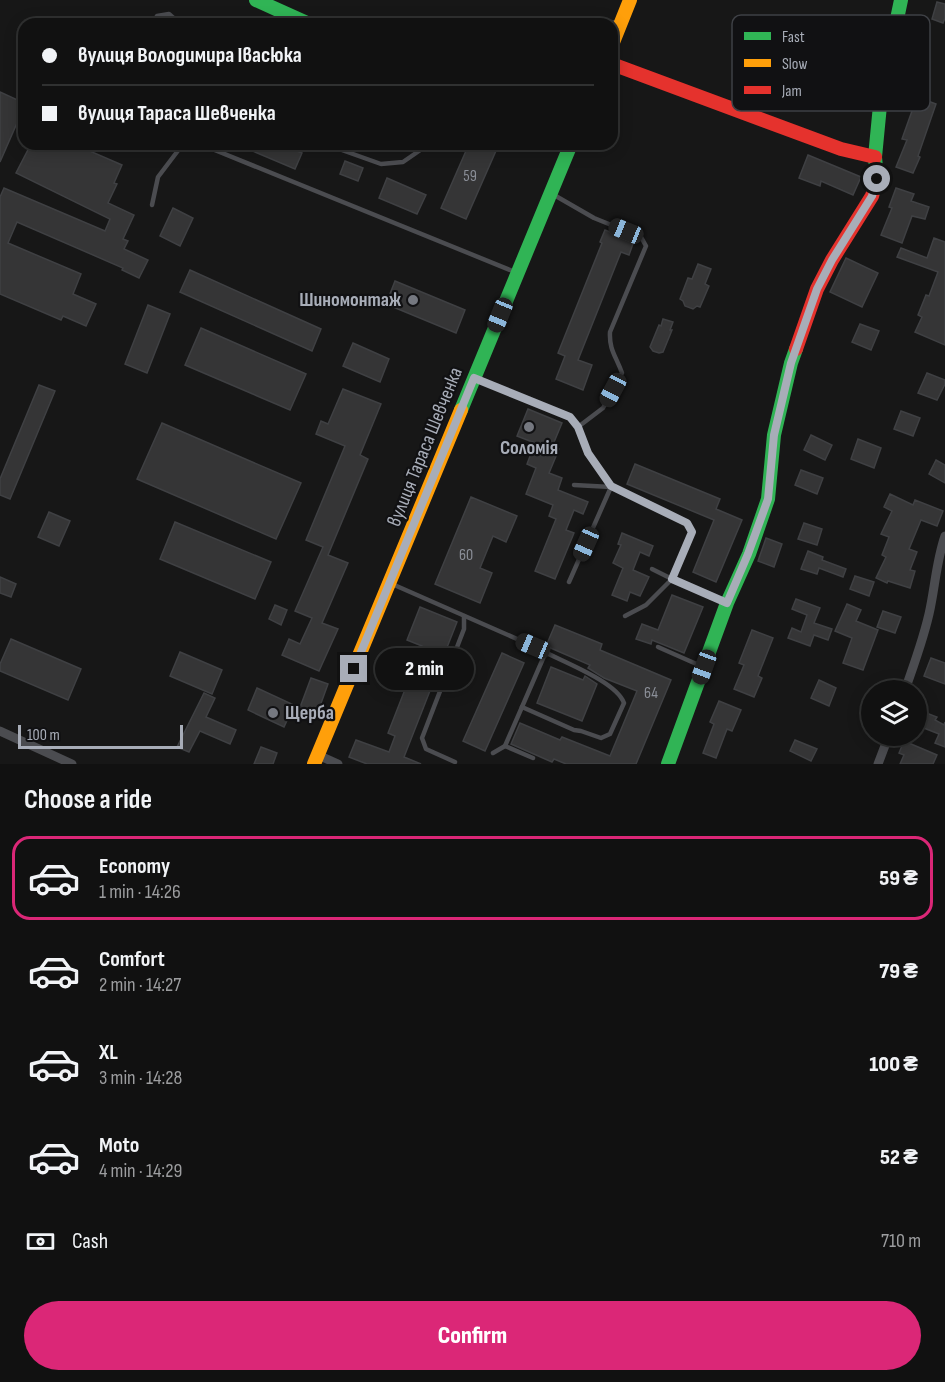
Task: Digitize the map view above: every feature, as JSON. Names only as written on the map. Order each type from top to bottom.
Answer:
[{"type":"street","points":[[256,0],[296,18]]},
{"type":"street","points":[[618,31],[630,0]]},
{"type":"street","points":[[898,15],[901,0]]},
{"type":"street","points":[[618,66],[732,109]]},
{"type":"street","points":[[739,111],[841,149],[875,157]]},
{"type":"street","points":[[668,764],[768,499],[774,435],[791,363],[817,289],[832,260],[872,196],[877,179],[875,157],[879,111]]},
{"type":"street","name":"вулиця Тараса Шевченка","points":[[316,760],[569,150]]},
{"type":"street","points":[[909,680],[929,614],[940,551],[945,536]]},
{"type":"street","points":[[0,731],[72,764]]},
{"type":"street","points":[[878,764],[885,746]]},
{"type":"street","points":[[316,760],[338,764]]},
{"type":"lane","points":[[157,18],[169,14],[174,18]]},
{"type":"lane","points":[[618,22],[622,21]]},
{"type":"lane","points":[[152,205],[158,177],[178,150]]},
{"type":"lane","points":[[215,150],[517,273]]},
{"type":"lane","points":[[342,150],[381,164],[403,162],[420,150]]},
{"type":"lane","points":[[551,193],[594,218],[641,237],[646,246],[610,332],[610,346],[622,373],[603,408],[578,427]]},
{"type":"lane","points":[[474,378],[570,417],[578,427],[588,453],[611,486]]},
{"type":"lane","points":[[574,485],[611,486],[687,523],[692,532],[672,579],[645,604],[625,616]]},
{"type":"lane","points":[[569,582],[611,486]]},
{"type":"lane","points":[[652,569],[727,603]]},
{"type":"lane","points":[[390,583],[533,646],[603,681],[621,696],[624,703],[610,734],[601,738],[581,730],[574,730],[522,706]]},
{"type":"lane","points":[[456,762],[426,749],[422,738],[464,629],[464,616]]},
{"type":"lane","points":[[658,647],[704,667]]},
{"type":"lane","points":[[493,753],[505,746],[545,654]]},
{"type":"lane","points":[[505,746],[533,758]]},
{"type":"building","points":[[937,2],[945,4],[943,23],[932,19]]},
{"type":"building","points":[[0,92],[18,100],[18,121],[0,162]]},
{"type":"building","points":[[930,102],[936,104],[913,173],[896,167],[907,140],[902,139],[912,111],[930,111]]},
{"type":"building","points":[[28,150],[87,150],[122,165],[114,183],[117,184],[108,203],[134,215],[123,239],[128,241],[124,249],[148,260],[139,278],[122,270],[123,268],[17,222],[8,243],[81,274],[73,294],[96,304],[86,326],[63,316],[61,320],[0,294],[0,197],[4,188],[105,231],[110,219],[16,173]]},
{"type":"building","points":[[250,150],[294,150],[302,153],[295,169]]},
{"type":"building","points":[[466,150],[496,150],[466,219],[441,208]]},
{"type":"building","points":[[808,155],[861,177],[853,195],[821,181],[820,186],[799,178]]},
{"type":"building","points":[[345,161],[363,168],[358,181],[340,174]]},
{"type":"building","points":[[387,178],[426,195],[417,214],[379,198]]},
{"type":"building","points":[[896,188],[914,194],[911,201],[929,207],[925,219],[912,216],[902,243],[881,235],[892,208],[889,207]]},
{"type":"building","points":[[173,208],[193,218],[180,246],[160,236]]},
{"type":"building","points":[[605,230],[634,241],[629,255],[621,252],[578,360],[592,365],[583,390],[556,379],[565,356],[558,353],[602,243],[600,242]]},
{"type":"building","points":[[934,238],[945,242],[945,345],[915,332],[922,317],[918,315],[926,295],[929,296],[938,272],[897,257],[901,248],[927,258]]},
{"type":"building","points":[[846,258],[878,273],[862,307],[830,292]]},
{"type":"building","points":[[698,264],[711,269],[705,284],[709,286],[700,307],[693,309],[685,306],[680,299],[688,278],[692,279]]},
{"type":"building","points":[[190,270],[321,329],[312,351],[180,292]]},
{"type":"building","points":[[395,281],[465,310],[456,333],[386,304]]},
{"type":"building","points":[[148,305],[170,314],[147,373],[125,364]]},
{"type":"building","points":[[663,319],[673,322],[663,352],[659,353],[650,347]]},
{"type":"building","points":[[860,324],[879,331],[871,350],[852,342]]},
{"type":"building","points":[[201,328],[306,374],[290,410],[185,365]]},
{"type":"building","points":[[353,343],[389,359],[380,382],[343,366]]},
{"type":"building","points":[[927,373],[945,380],[937,400],[918,393]]},
{"type":"building","points":[[39,385],[55,391],[10,499],[0,495],[0,479]]},
{"type":"building","points":[[343,389],[381,404],[360,455],[368,459],[328,555],[348,563],[322,623],[338,629],[319,671],[282,655],[289,639],[300,644],[312,618],[295,611],[323,547],[306,540],[345,446],[316,434],[321,421],[328,424]]},
{"type":"building","points":[[528,409],[562,423],[552,447],[559,449],[549,473],[562,478],[558,490],[588,502],[583,514],[574,510],[566,530],[574,533],[555,579],[535,571],[556,519],[549,516],[553,505],[526,494],[536,468],[527,464],[535,443],[517,436]]},
{"type":"building","points":[[901,411],[920,418],[913,436],[894,429]]},
{"type":"building","points":[[162,423],[301,483],[276,539],[137,479]]},
{"type":"building","points":[[811,435],[832,445],[825,460],[804,450]]},
{"type":"building","points":[[858,439],[881,448],[874,468],[851,459]]},
{"type":"building","points":[[936,460],[945,465],[945,483],[929,474]]},
{"type":"building","points":[[635,464],[720,499],[716,509],[742,520],[716,582],[693,572],[714,520],[627,484]]},
{"type":"building","points":[[801,470],[823,478],[817,494],[795,485]]},
{"type":"building","points":[[890,494],[913,505],[915,500],[943,511],[937,526],[921,520],[909,549],[917,552],[910,570],[915,571],[910,588],[876,578],[886,557],[882,555],[889,537],[881,534],[892,511],[884,507]]},
{"type":"building","points":[[471,497],[517,516],[506,542],[493,536],[480,568],[492,573],[480,603],[435,584]]},
{"type":"building","points":[[49,512],[70,521],[59,546],[38,537]]},
{"type":"building","points":[[175,522],[271,562],[255,599],[160,559]]},
{"type":"building","points":[[804,523],[822,529],[817,545],[798,539]]},
{"type":"building","points":[[622,533],[653,546],[649,556],[640,552],[633,570],[649,577],[640,596],[630,592],[627,601],[612,595],[623,568],[613,563],[621,545],[618,544]]},
{"type":"building","points":[[766,538],[782,544],[774,567],[758,561]]},
{"type":"building","points":[[808,551],[823,557],[822,560],[846,569],[843,577],[819,568],[817,574],[801,569]]},
{"type":"building","points":[[855,576],[874,582],[869,596],[850,589]]},
{"type":"building","points":[[0,577],[16,584],[11,597],[0,593]]},
{"type":"building","points":[[672,595],[703,607],[684,653],[652,640],[651,644],[636,639],[642,624],[658,630]]},
{"type":"building","points":[[796,599],[820,608],[814,623],[832,629],[828,640],[814,635],[810,646],[788,638],[792,628],[801,632],[807,615],[792,609]]},
{"type":"building","points":[[847,604],[861,610],[856,621],[878,630],[863,670],[843,663],[852,638],[835,631]]},
{"type":"building","points":[[275,605],[287,610],[281,625],[269,619]]},
{"type":"building","points":[[420,607],[457,622],[404,757],[421,764],[367,764],[349,757],[356,740],[389,752],[395,736],[388,733],[422,646],[407,640]]},
{"type":"building","points":[[883,611],[901,617],[895,633],[877,627]]},
{"type":"building","points":[[555,625],[602,644],[600,650],[671,680],[636,764],[566,764],[554,759],[552,762],[511,744],[520,723],[560,740],[562,737],[610,756],[637,691],[604,678],[588,668],[590,665],[546,646]]},
{"type":"building","points":[[752,630],[773,638],[758,676],[762,678],[754,697],[734,689],[744,665],[739,663]]},
{"type":"building","points":[[11,639],[81,669],[68,700],[0,671],[0,664]]},
{"type":"building","points":[[180,652],[222,670],[212,694],[170,676]]},
{"type":"building","points":[[502,653],[524,663],[485,751],[463,741]]},
{"type":"building","points":[[931,658],[945,663],[945,684],[924,676]]},
{"type":"building","points":[[551,667],[583,680],[585,676],[597,684],[582,721],[537,703]]},
{"type":"building","points":[[311,678],[328,684],[316,717],[299,710]]},
{"type":"building","points":[[819,680],[836,688],[829,706],[811,698]]},
{"type":"building","points":[[257,688],[294,705],[284,727],[248,710]]},
{"type":"building","points":[[204,693],[215,698],[206,717],[236,730],[230,744],[200,731],[189,752],[177,747]]},
{"type":"building","points":[[719,701],[741,710],[732,731],[727,729],[716,758],[703,753],[714,724],[710,722]]},
{"type":"building","points":[[927,713],[937,717],[935,720],[944,725],[945,722],[945,747],[935,743],[939,734],[927,729]]},
{"type":"building","points":[[795,740],[817,749],[811,761],[790,751]]},
{"type":"building","points":[[902,746],[916,746],[937,755],[933,764],[900,764],[904,755],[899,753]]},
{"type":"building","points":[[261,747],[277,753],[273,764],[254,764]]},
{"type":"traffic: fast","points":[[256,0],[296,18]]},
{"type":"traffic: fast","points":[[898,15],[901,0]]},
{"type":"traffic: fast","points":[[876,168],[879,111]]},
{"type":"traffic: fast","points":[[461,410],[569,150]]},
{"type":"traffic: fast","points":[[668,764],[768,499],[774,435],[796,349]]},
{"type":"traffic: slow","points":[[618,30],[630,0]]},
{"type":"traffic: slow","points":[[314,764],[461,410]]},
{"type":"traffic: jam","points":[[618,66],[732,109]]},
{"type":"traffic: jam","points":[[739,111],[841,149],[875,157]]},
{"type":"traffic: jam","points":[[796,349],[817,289],[832,260],[872,196],[877,179],[876,168]]},
{"type":"place","name":"Шиномонтаж","points":[[413,300]]},
{"type":"place","name":"Соломiя","points":[[529,427]]},
{"type":"place","name":"Щерба","points":[[273,713]]},
{"type":"route","points":[[354,669],[474,378],[570,417],[578,427],[588,453],[611,486],[687,523],[692,532],[672,579],[727,603],[768,499],[774,435],[791,363],[817,289],[832,260],[872,196],[877,179]]}]
